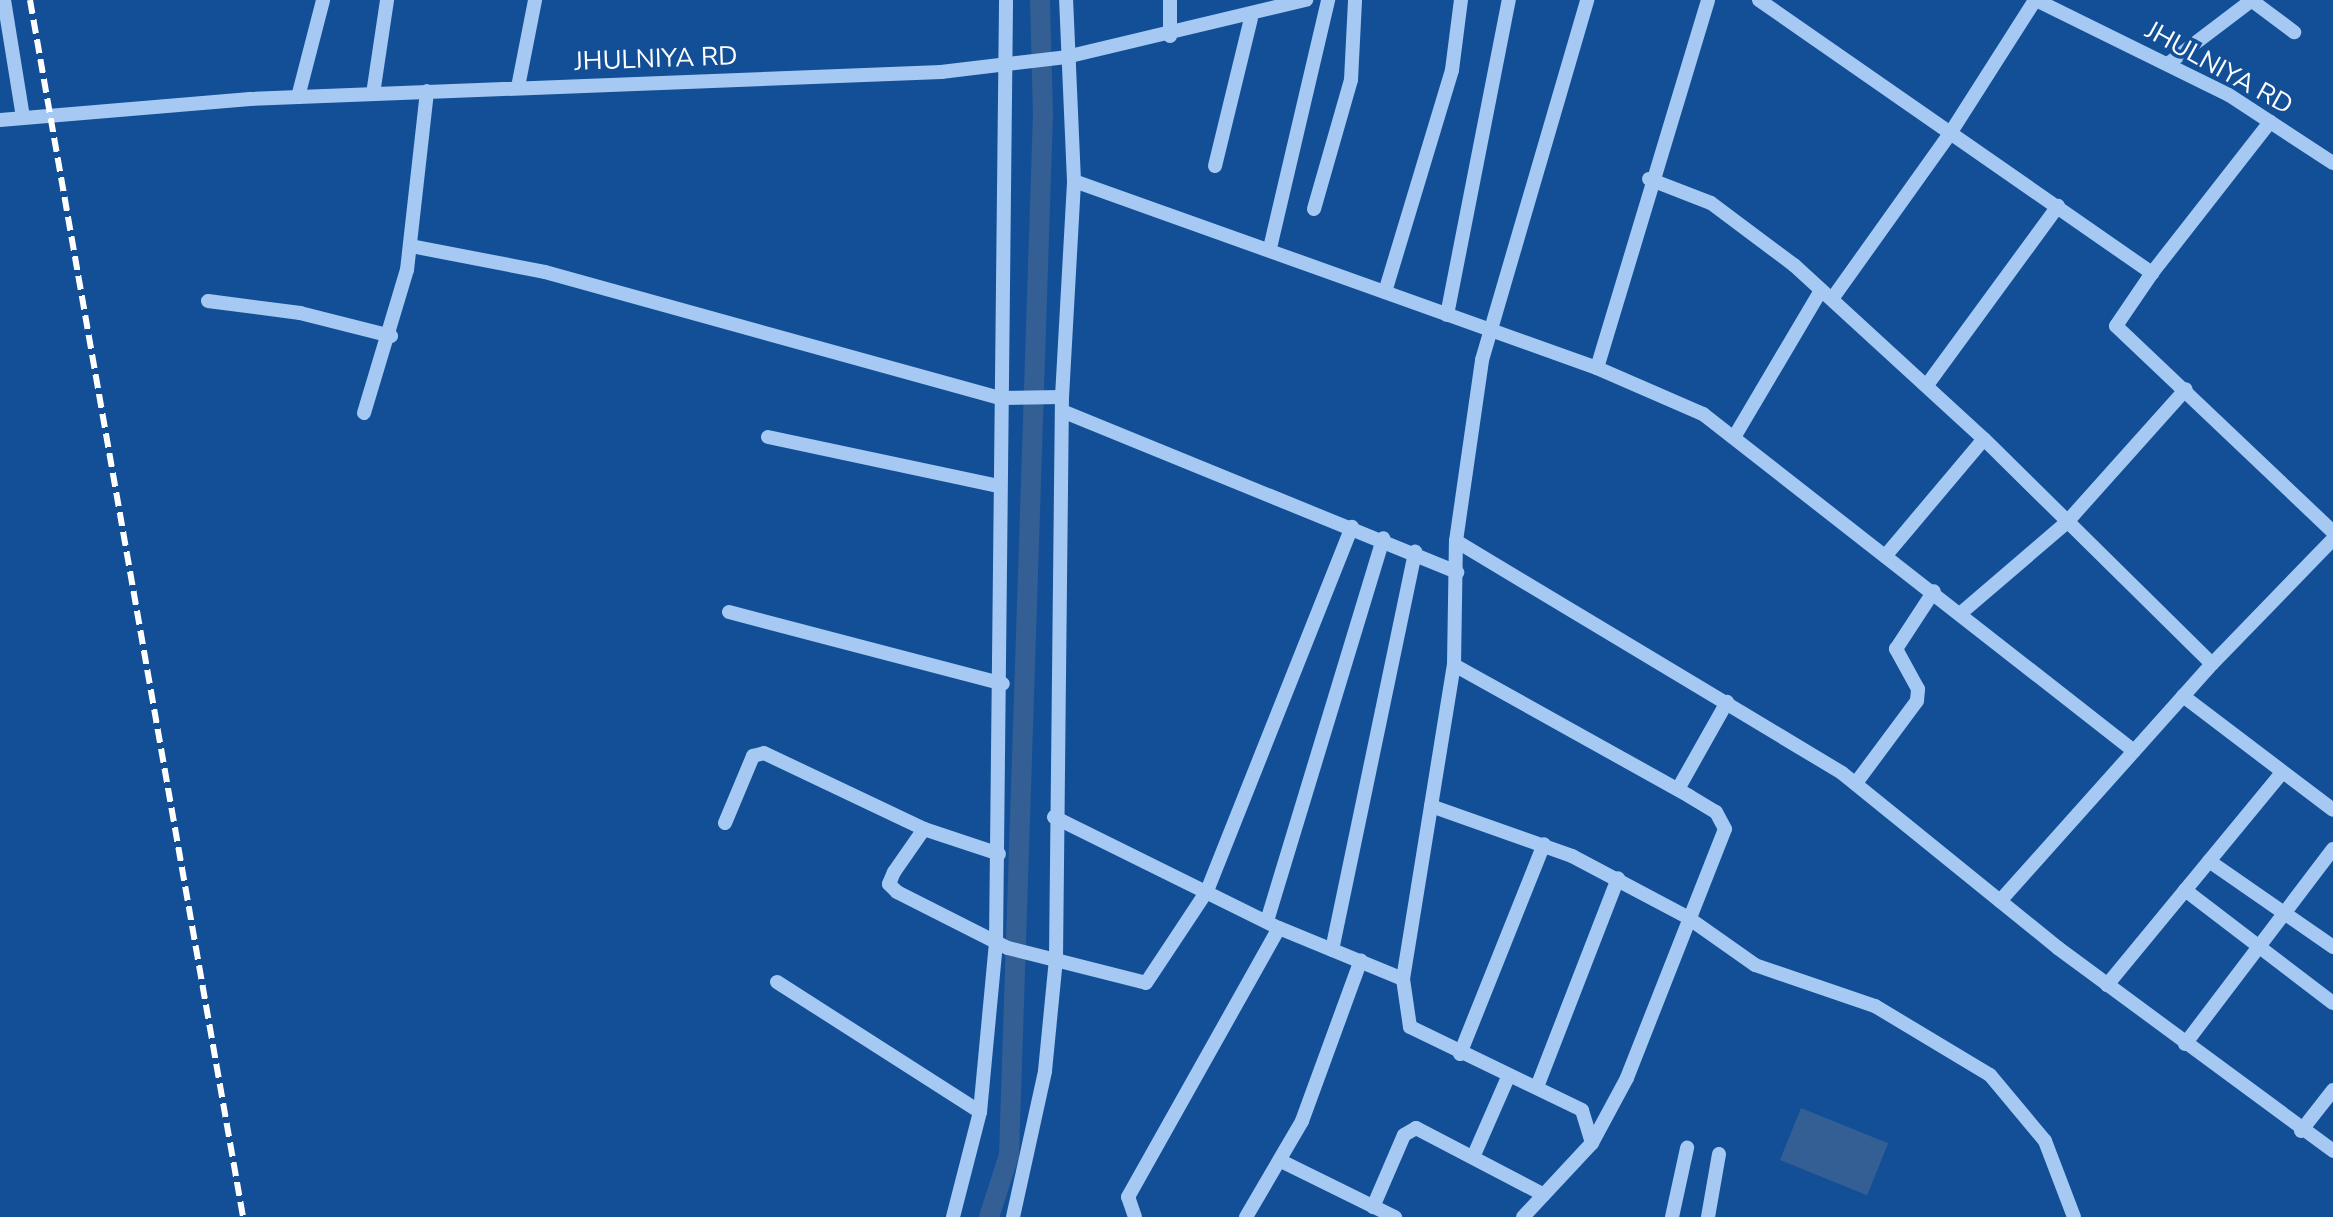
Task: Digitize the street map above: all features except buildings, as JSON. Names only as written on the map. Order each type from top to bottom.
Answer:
[{"type":"street","points":[[4,0],[23,117]]},
{"type":"street","points":[[298,97],[323,0]]},
{"type":"street","points":[[373,94],[387,0]]},
{"type":"street","points":[[518,87],[535,0]]},
{"type":"street","points":[[953,1217],[980,1112],[1002,946],[999,854],[1003,684],[998,486],[1006,0]]},
{"type":"street","points":[[1013,1217],[1045,1071],[1054,817],[1057,403],[1074,181],[1066,57],[1066,0]]},
{"type":"street","points":[[1170,0],[1170,36]]},
{"type":"street","name":"JHULNIYA RD","points":[[0,120],[298,97],[876,77],[1007,60],[1066,57],[1251,18],[1306,0]]},
{"type":"street","points":[[1270,248],[1328,0]]},
{"type":"street","points":[[1314,209],[1348,92],[1355,0]]},
{"type":"street","points":[[1385,292],[1452,70],[1461,0]]},
{"type":"street","points":[[1447,315],[1509,0]]},
{"type":"street","points":[[1587,0],[1488,329],[1456,541],[1454,665],[1403,979],[1410,1027],[1460,1054],[1582,1110],[1592,1143]]},
{"type":"street","points":[[1597,368],[1649,179],[1708,0]]},
{"type":"street","points":[[1759,0],[2152,273]]},
{"type":"street","points":[[1736,434],[1827,294],[1951,132],[2035,0]]},
{"type":"street","name":"JHULNIYA RD","points":[[2035,0],[2169,63],[2333,163]]},
{"type":"street","points":[[2169,63],[2252,0],[2294,32]]},
{"type":"street","points":[[1215,166],[1251,18]]},
{"type":"street","points":[[364,413],[391,336],[411,246],[427,91]]},
{"type":"street","points":[[2270,122],[2152,273],[2116,326],[2186,389],[2333,532]]},
{"type":"street","points":[[1649,179],[1735,217],[1827,294],[1984,439],[2212,664]]},
{"type":"street","points":[[1074,181],[1270,248],[1667,396],[1736,434],[2134,751]]},
{"type":"street","points":[[1927,385],[2058,206]]},
{"type":"street","points":[[411,246],[545,272],[999,398],[1057,403],[1383,538],[1457,572]]},
{"type":"street","points":[[208,301],[300,313],[391,336]]},
{"type":"street","points":[[1961,613],[2067,522],[2186,389]]},
{"type":"street","points":[[768,437],[998,486]]},
{"type":"street","points":[[1887,554],[1984,439]]},
{"type":"street","points":[[924,829],[889,884],[1002,946],[1146,983],[1207,891],[1352,527]]},
{"type":"street","points":[[1135,1217],[1128,1197],[1273,925],[1383,538]]},
{"type":"street","points":[[2000,901],[2212,664],[2333,539]]},
{"type":"street","points":[[1456,541],[1727,702],[1856,783],[2107,985],[2301,1131],[2333,1151]]},
{"type":"street","points":[[1332,950],[1415,552]]},
{"type":"street","points":[[1856,783],[1917,701],[1918,689],[1896,649],[1934,591]]},
{"type":"street","points":[[729,612],[1003,684]]},
{"type":"street","points":[[1454,665],[1678,789],[1716,812],[1725,829],[1687,917],[1627,1078],[1592,1143],[1523,1217]]},
{"type":"street","points":[[2183,696],[2333,810]]},
{"type":"street","points":[[1678,789],[1727,702]]},
{"type":"street","points":[[725,823],[753,756],[764,753],[924,829],[999,854]]},
{"type":"street","points":[[2107,985],[2282,773]]},
{"type":"street","points":[[1431,806],[1544,844],[1618,878],[1687,917],[1755,965],[1875,1006],[1990,1075],[2045,1141],[2074,1217]]},
{"type":"street","points":[[1054,817],[1273,925],[1403,979]]},
{"type":"street","points":[[1460,1054],[1544,844]]},
{"type":"street","points":[[2185,1044],[2333,849]]},
{"type":"street","points":[[2209,861],[2333,947]]},
{"type":"street","points":[[1537,1087],[1618,878]]},
{"type":"street","points":[[2185,890],[2333,1003]]},
{"type":"street","points":[[1246,1217],[1283,1162],[1318,1083],[1361,960]]},
{"type":"street","points":[[777,982],[980,1112]]},
{"type":"street","points":[[1474,1155],[1508,1077]]},
{"type":"street","points":[[2301,1131],[2333,1090]]},
{"type":"street","points":[[1373,1207],[1404,1135],[1416,1128],[1474,1155],[1544,1195]]},
{"type":"street","points":[[1672,1217],[1687,1148]]},
{"type":"street","points":[[1708,1217],[1719,1154]]},
{"type":"street","points":[[1283,1162],[1395,1217]]},
{"type":"water","points":[[1801,1108],[1888,1143],[1867,1195],[1780,1160]]},
{"type":"waterway","points":[[989,1217],[1009,1155],[1043,115],[1040,0]]},
{"type":"railway","points":[[30,0],[243,1217]]}]
